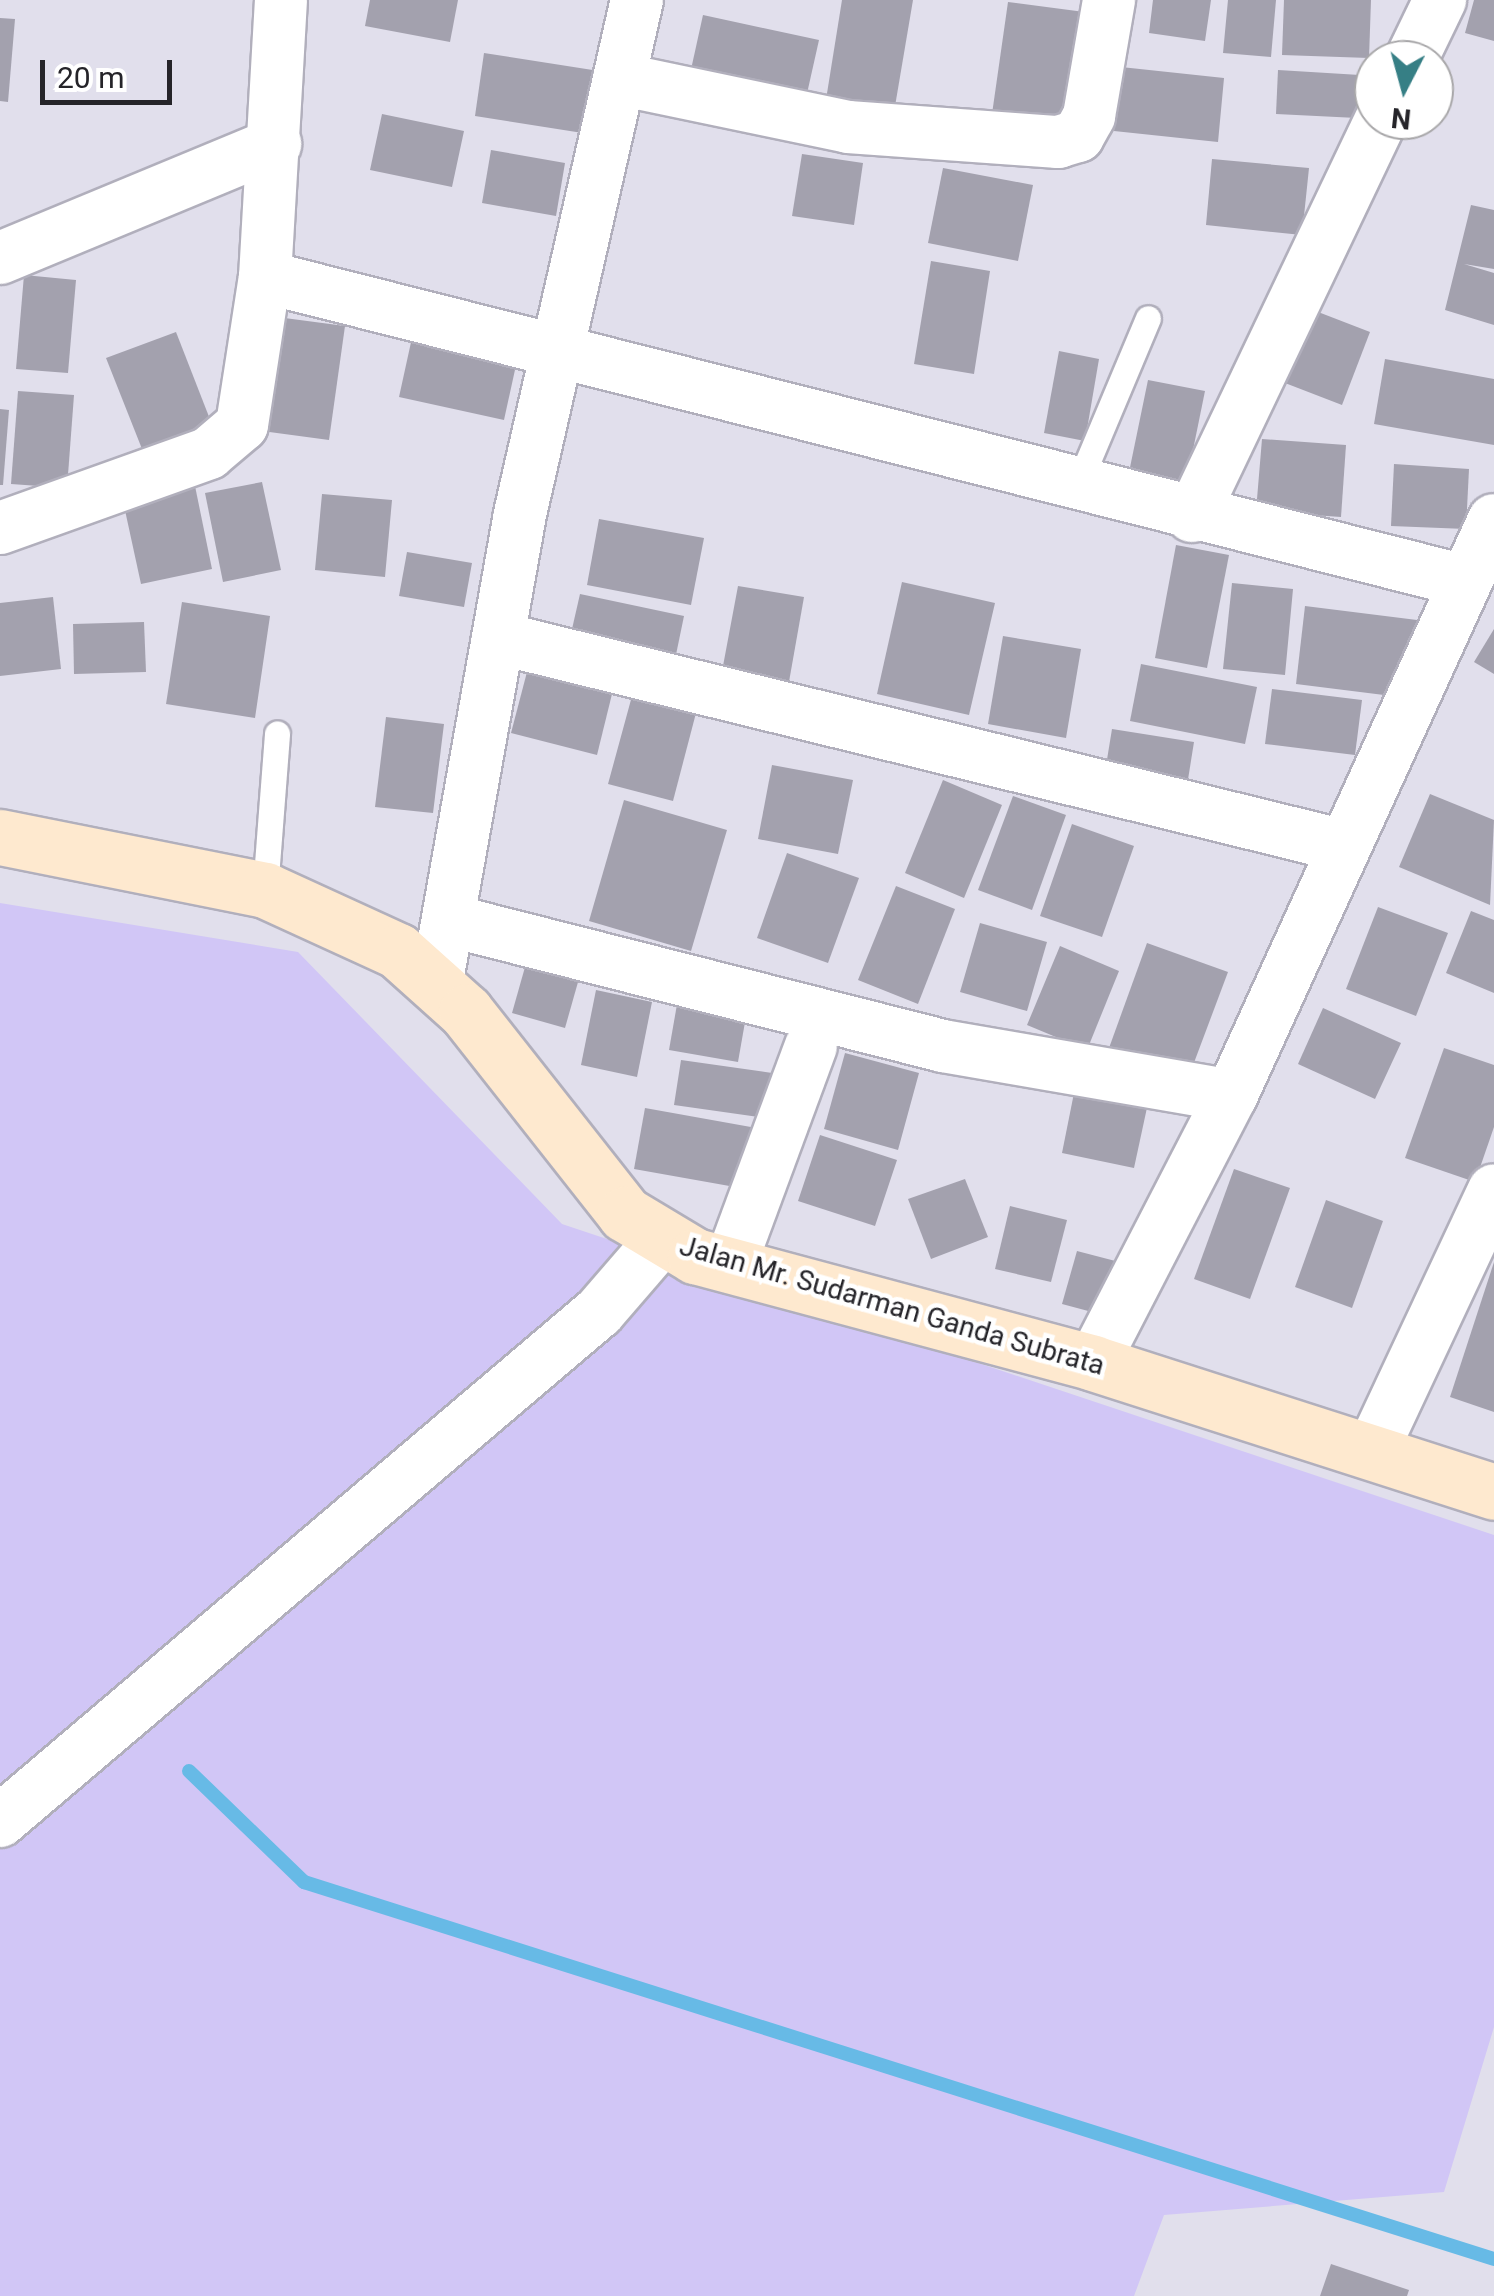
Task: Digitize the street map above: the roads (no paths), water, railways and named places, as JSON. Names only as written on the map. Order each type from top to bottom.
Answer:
[{"type":"street","points":[[0,528],[225,443],[250,400],[265,277],[281,0]]},
{"type":"street","points":[[437,980],[498,638],[637,0]]},
{"type":"street","points":[[619,80],[848,127],[1058,142],[1078,136],[1089,116],[1109,0]]},
{"type":"street","points":[[1421,40],[1440,0]]},
{"type":"street","points":[[1192,516],[1371,140]]},
{"type":"street","points":[[0,258],[275,144]]},
{"type":"street","points":[[265,277],[560,346],[1078,487],[1465,581]]},
{"type":"street","points":[[1093,1364],[1231,1096],[1494,520]]},
{"type":"street","points":[[498,638],[1344,846]]},
{"type":"street","name":"Jalan Mr. Sudarman Ganda Subrata","points":[[0,836],[265,890],[346,921],[437,980],[578,1163],[662,1239],[730,1265],[1093,1364],[1494,1492]]},
{"type":"street","points":[[448,920],[943,1046],[1231,1096]]},
{"type":"street","points":[[730,1265],[811,1046]]},
{"type":"street","points":[[1371,1453],[1494,1190]]},
{"type":"street","points":[[0,1821],[599,1312],[662,1239]]},
{"type":"lane","points":[[1078,487],[1148,318]]},
{"type":"lane","points":[[265,890],[277,733]]},
{"type":"waterway","points":[[189,1771],[304,1882],[1494,2259]]}]
